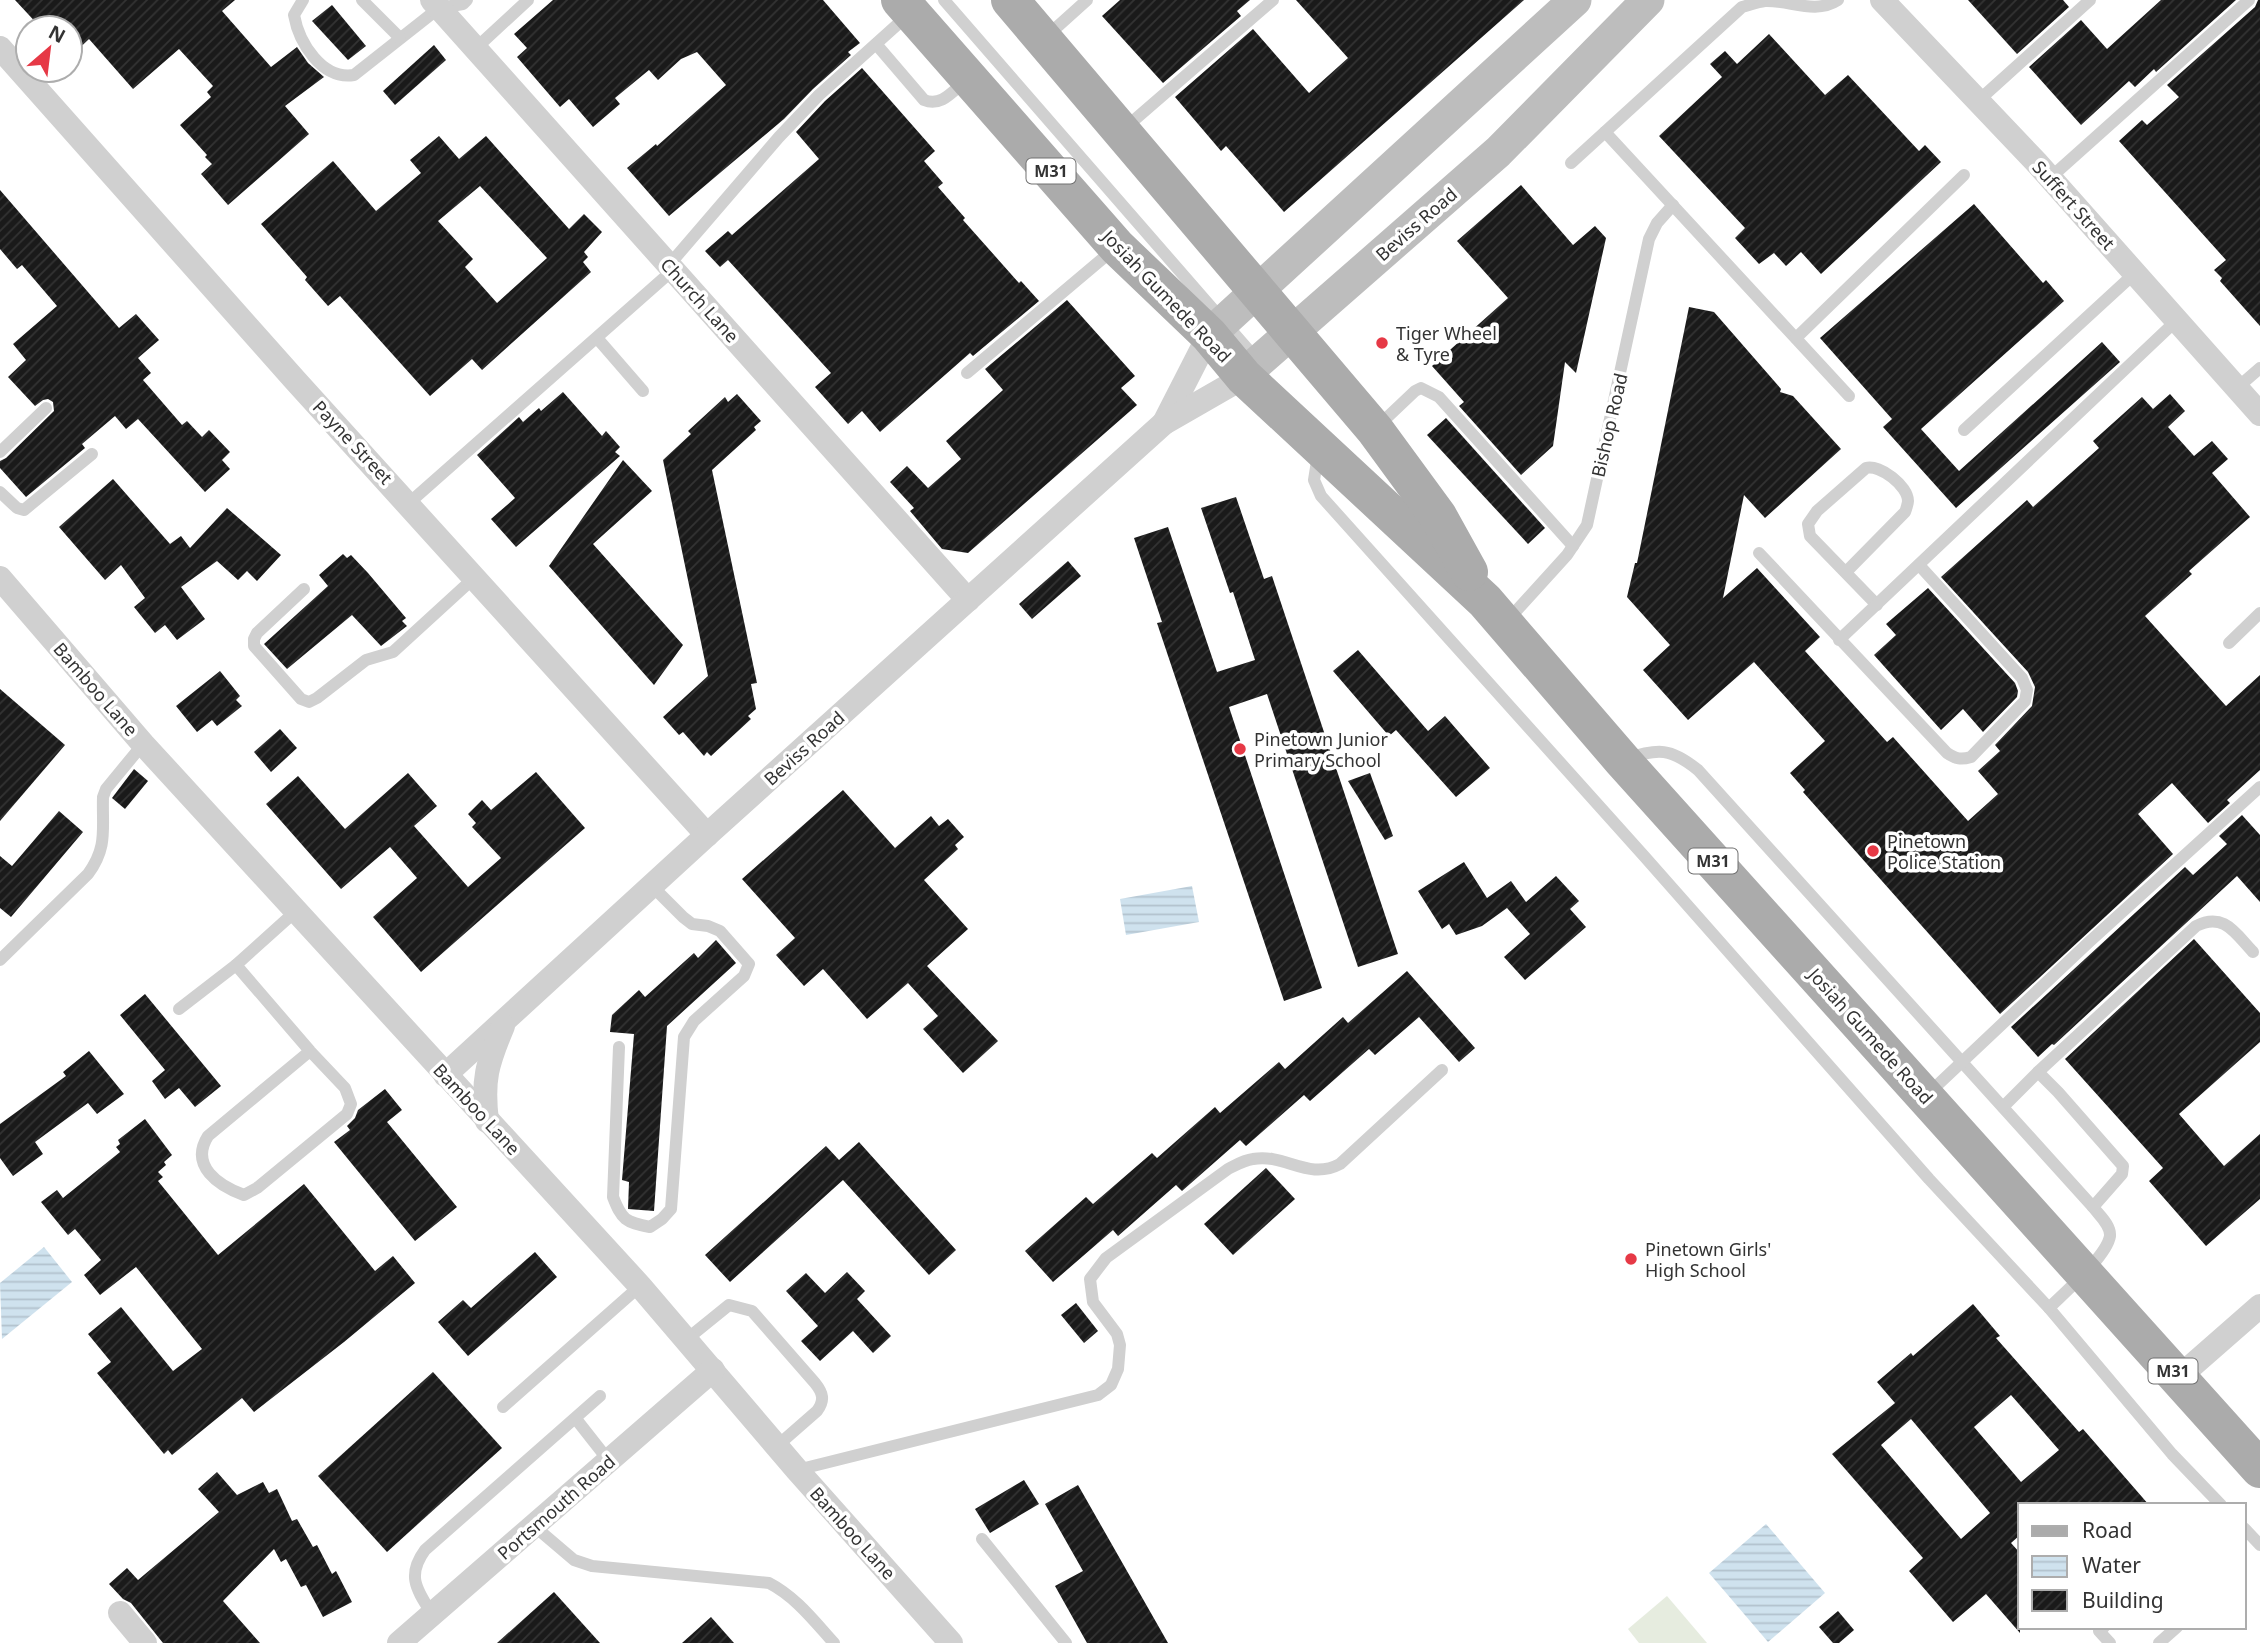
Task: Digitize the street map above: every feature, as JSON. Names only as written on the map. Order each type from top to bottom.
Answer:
[{"type":"main road","name":"Josiah Gumede Road","points":[[1010,0],[1375,430],[1438,516],[1495,612]]},
{"type":"main road","name":"Beviss Road","points":[[1216,328],[1575,0]]},
{"type":"main road","name":"Beviss Road","points":[[1251,370],[1498,152],[1647,0]]},
{"type":"main road","name":"Josiah Gumede Road","points":[[918,4],[969,78],[1117,247],[1216,328],[1319,448],[1495,612],[1622,760],[2260,1469]]},
{"type":"street","name":"Suffert Street","points":[[1882,0],[2050,178],[2260,414]]},
{"type":"street","name":"Church Lane","points":[[436,4],[968,600]]},
{"type":"street","name":"Payne Street","points":[[0,48],[294,379],[707,835]]},
{"type":"street","name":"Beviss Road","points":[[1164,423],[1216,328]]},
{"type":"street","name":"Beviss Road","points":[[445,1075],[1164,423],[1251,370]]},
{"type":"street","name":"Bamboo Lane","points":[[3,586],[143,744],[688,1339],[797,1470],[951,1643]]},
{"type":"street","points":[[487,1121],[484,1092],[486,1074],[506,1019]]},
{"type":"street","points":[[2179,1377],[2260,1306]]},
{"type":"street","name":"Portsmouth Road","points":[[399,1643],[713,1370]]},
{"type":"street","points":[[120,1613],[145,1643]]},
{"type":"lane","points":[[303,0],[294,15],[297,31],[323,67],[344,77],[354,75],[400,38],[436,4],[463,4],[467,0]]},
{"type":"lane","points":[[362,0],[400,38]]},
{"type":"lane","points":[[475,49],[528,0]]},
{"type":"lane","points":[[1044,38],[1087,0]]},
{"type":"lane","points":[[1122,131],[1273,0]]},
{"type":"lane","points":[[1571,163],[1742,7],[1762,1],[1823,7],[1838,0]]},
{"type":"lane","points":[[1978,101],[2090,0]]},
{"type":"lane","points":[[2050,178],[2249,0]]},
{"type":"lane","points":[[409,503],[597,338],[671,267],[779,137],[819,95],[918,4],[1216,328]]},
{"type":"lane","points":[[876,44],[924,100],[932,103],[940,102],[969,78]]},
{"type":"lane","points":[[1605,132],[1849,396]]},
{"type":"lane","points":[[1796,338],[1964,175]]},
{"type":"lane","name":"Bishop Road","points":[[1495,612],[1573,546],[1587,525],[1649,239],[1657,223],[1673,205]]},
{"type":"lane","points":[[967,373],[1117,247]]},
{"type":"lane","points":[[1964,430],[2135,273]]},
{"type":"lane","points":[[1839,640],[2177,320]]},
{"type":"lane","points":[[597,338],[643,391]]},
{"type":"lane","points":[[2237,388],[2260,368]]},
{"type":"lane","points":[[1375,430],[1415,391],[1421,388],[1430,391],[1439,397],[1573,546]]},
{"type":"lane","points":[[0,453],[46,408]]},
{"type":"lane","points":[[1319,448],[1314,480],[1321,496],[1929,1179],[2049,1308],[2172,1454],[2219,1503]]},
{"type":"lane","points":[[0,492],[17,508],[24,510],[92,454]]},
{"type":"lane","points":[[1846,572],[1905,512],[1908,501],[1906,492],[1885,471],[1874,466],[1866,468],[1817,511],[1808,524],[1810,536],[1877,605]]},
{"type":"lane","points":[[1759,553],[1947,753],[1963,760],[1971,757],[2025,701],[2027,690],[2022,678],[1919,565]]},
{"type":"lane","points":[[304,589],[257,633],[254,646],[301,699],[309,702],[366,660],[393,652],[475,577]]},
{"type":"lane","points":[[2229,643],[2260,613]]},
{"type":"lane","points":[[0,960],[96,863],[101,854],[103,797],[106,789],[143,744]]},
{"type":"lane","points":[[1622,760],[1651,750],[1666,751],[1683,758],[1698,770],[2109,1227],[2110,1236],[2103,1250],[2085,1273],[2049,1308]]},
{"type":"lane","points":[[1925,1097],[2088,943],[2260,787]]},
{"type":"lane","points":[[619,1047],[613,1198],[621,1216],[635,1224],[649,1227],[671,1209],[684,1037],[694,1021],[744,976],[749,964],[720,931],[692,924],[682,918],[652,886]]},
{"type":"lane","points":[[180,1009],[236,965],[296,911]]},
{"type":"lane","points":[[2003,1107],[2196,926],[2204,922],[2218,921],[2227,925],[2253,952]]},
{"type":"lane","points":[[236,965],[345,1088],[351,1104],[347,1114],[257,1188],[244,1195],[219,1184],[202,1160],[201,1146],[208,1136],[310,1051]]},
{"type":"lane","points":[[797,1470],[1098,1395],[1111,1385],[1118,1370],[1120,1356],[1117,1335],[1093,1302],[1090,1279],[1106,1258],[1228,1169],[1243,1162],[1255,1158],[1269,1158],[1314,1171],[1329,1170],[1340,1164],[1442,1070]]},
{"type":"lane","points":[[2038,1072],[2123,1166],[2122,1174],[2093,1207]]},
{"type":"lane","points":[[503,1406],[640,1286]]},
{"type":"lane","points":[[688,1339],[729,1305],[752,1311],[815,1383],[822,1393],[822,1405],[777,1446]]},
{"type":"lane","points":[[432,1614],[416,1588],[415,1571],[425,1549],[600,1396]]},
{"type":"lane","points":[[576,1419],[609,1461]]},
{"type":"lane","points":[[534,1526],[574,1560],[592,1566],[769,1583],[795,1600],[834,1643]]},
{"type":"lane","points":[[982,1539],[1066,1643]]},
{"type":"lane","points":[[2102,1629],[2099,1631],[2110,1643]]},
{"type":"lane","points":[[2159,1643],[2175,1629]]},
{"type":"shaded area","points":[[1667,1596],[1707,1643],[1639,1643],[1628,1629]]},
{"type":"water","points":[[1192,886],[1199,922],[1126,935],[1120,899]]},
{"type":"water","points":[[44,1247],[72,1282],[2,1339],[0,1283]]},
{"type":"water","points":[[1766,1524],[1825,1593],[1768,1642],[1709,1573]]},
{"type":"building","points":[[15,0],[235,0],[222,11],[271,67],[297,47],[308,63],[324,77],[285,106],[309,134],[228,205],[201,174],[212,164],[205,157],[207,155],[180,125],[211,97],[207,92],[213,86],[179,49],[133,89],[89,39],[84,44],[84,14],[28,14]]},
{"type":"building","points":[[553,0],[823,0],[860,43],[848,52],[851,55],[784,119],[669,216],[627,168],[656,144],[657,146],[726,85],[697,52],[681,59],[658,80],[649,70],[615,98],[620,104],[593,127],[569,99],[560,107],[517,57],[527,48],[514,34]]},
{"type":"building","points":[[1120,0],[1250,0],[1237,11],[1241,16],[1163,83],[1102,16]]},
{"type":"building","points":[[1296,0],[1524,0],[1284,212],[1226,146],[1221,151],[1175,97],[1253,29],[1309,93],[1348,58]]},
{"type":"building","points":[[1968,0],[2063,0],[2069,7],[2017,54]]},
{"type":"building","points":[[2161,0],[2236,0],[2156,72],[2154,69],[2135,87],[2129,81],[2081,125],[2029,67],[2081,20],[2107,49]]},
{"type":"building","points":[[2258,0],[2260,326],[2220,281],[2222,278],[2214,270],[2226,260],[2119,141],[2142,120],[2147,125],[2179,97],[2167,85],[2255,7]]},
{"type":"building","points":[[332,5],[366,46],[348,60],[312,21]]},
{"type":"building","points":[[1769,34],[1825,95],[1848,75],[1919,151],[1925,145],[1941,162],[1821,274],[1801,252],[1786,266],[1774,253],[1759,264],[1735,238],[1745,228],[1659,136],[1722,77],[1710,64],[1725,51],[1737,64]]},
{"type":"building","points":[[434,45],[446,60],[395,105],[383,91]]},
{"type":"building","points":[[862,68],[935,151],[924,161],[943,183],[938,187],[965,218],[963,220],[1019,283],[1021,281],[1039,301],[973,356],[970,353],[880,432],[862,411],[848,424],[815,387],[831,373],[728,260],[720,267],[705,251],[728,231],[732,235],[819,159],[796,132]]},
{"type":"building","points":[[439,136],[459,159],[486,136],[569,229],[584,214],[602,232],[584,252],[588,257],[583,262],[591,272],[482,370],[472,359],[430,396],[340,296],[328,306],[261,224],[333,161],[376,211],[421,173],[410,160]],"holes":[[[480,186],[547,258],[497,303],[465,267],[473,259],[438,221]]]},
{"type":"building","points":[[1521,185],[1573,245],[1595,226],[1606,238],[1576,373],[1565,362],[1553,446],[1521,475],[1459,406],[1464,402],[1432,366],[1508,298],[1457,241]]},
{"type":"building","points":[[0,190],[119,328],[136,314],[159,340],[138,358],[151,373],[143,380],[182,425],[187,421],[202,437],[209,430],[230,452],[222,460],[230,469],[205,492],[138,419],[126,429],[115,416],[82,444],[85,448],[26,497],[0,468],[0,461],[54,411],[53,402],[48,399],[35,406],[8,377],[26,360],[13,344],[57,306],[22,265],[17,269],[0,249]]},
{"type":"building","points":[[1974,204],[2043,283],[2046,280],[2064,301],[1921,429],[1959,471],[2102,342],[2120,362],[1956,508],[1883,427],[1892,419],[1820,338]]},
{"type":"building","points":[[1067,300],[1135,376],[1121,388],[1137,405],[968,553],[942,549],[910,511],[914,508],[890,482],[907,466],[928,488],[961,459],[946,441],[1003,390],[985,369]]},
{"type":"building","points":[[1689,307],[1714,312],[1781,389],[1780,392],[1793,396],[1841,449],[1765,518],[1744,495],[1723,598],[1757,568],[1820,637],[1805,651],[1887,742],[1893,737],[1968,821],[1998,794],[1978,771],[2000,751],[1995,745],[2032,706],[2035,687],[2028,672],[1941,577],[2027,500],[2033,507],[2099,448],[2093,441],[2142,397],[2153,409],[2170,394],[2185,411],[2168,427],[2194,456],[2212,441],[2228,459],[2212,473],[2250,517],[2189,571],[2192,574],[2145,616],[2226,706],[2260,675],[2260,770],[2227,800],[2230,803],[2208,823],[2172,783],[2138,814],[2173,854],[2000,1014],[1803,792],[1805,790],[1790,773],[1825,741],[1754,662],[1688,720],[1643,670],[1670,645],[1627,597],[1637,563]]},
{"type":"building","points":[[563,392],[602,436],[606,431],[620,447],[615,452],[620,456],[516,547],[491,519],[515,498],[477,455],[519,417],[523,422]]},
{"type":"building","points":[[737,394],[761,421],[754,427],[756,430],[712,470],[757,683],[751,684],[756,709],[748,716],[751,719],[711,756],[707,752],[704,756],[683,732],[679,735],[663,717],[708,676],[663,460],[691,434],[688,431],[725,397],[728,402]]},
{"type":"building","points":[[1446,418],[1545,528],[1528,544],[1427,435]]},
{"type":"building","points":[[623,460],[652,491],[593,544],[683,645],[654,685],[549,566]]},
{"type":"building","points":[[113,479],[170,544],[181,536],[190,548],[227,508],[281,555],[257,581],[247,571],[238,580],[217,561],[181,587],[205,619],[177,640],[165,625],[155,633],[134,607],[145,598],[121,565],[105,580],[59,527]]},
{"type":"building","points":[[1236,497],[1264,579],[1272,576],[1398,954],[1358,967],[1267,694],[1229,707],[1322,988],[1284,1001],[1157,623],[1162,622],[1134,538],[1168,527],[1217,672],[1255,660],[1201,508]]},
{"type":"building","points":[[343,554],[347,558],[351,555],[368,573],[406,618],[402,621],[407,626],[381,646],[352,615],[287,669],[264,644],[328,586],[319,575]]},
{"type":"building","points":[[1068,561],[1081,576],[1032,619],[1019,604]]},
{"type":"building","points":[[1928,588],[2015,683],[2017,697],[1983,732],[1963,709],[1941,730],[1874,655],[1896,635],[1886,624]]},
{"type":"building","points":[[1358,650],[1428,731],[1445,716],[1490,768],[1456,797],[1396,730],[1389,736],[1333,671]]},
{"type":"building","points":[[220,671],[240,696],[236,700],[242,706],[217,726],[212,720],[197,732],[176,706]]},
{"type":"building","points":[[0,689],[65,745],[0,821]]},
{"type":"building","points":[[280,729],[297,748],[271,772],[254,752]]},
{"type":"building","points":[[134,769],[148,781],[125,809],[112,798]]},
{"type":"building","points":[[536,772],[585,828],[421,972],[373,917],[417,878],[390,847],[341,889],[266,804],[298,776],[345,829],[408,773],[437,806],[414,826],[468,887],[501,858],[472,827],[476,823],[468,814],[482,800],[491,810]]},
{"type":"building","points":[[1370,773],[1393,836],[1385,840],[1348,781]]},
{"type":"building","points":[[843,790],[895,848],[931,816],[939,826],[948,819],[964,837],[955,845],[958,849],[924,880],[968,929],[927,966],[998,1041],[963,1073],[923,1029],[938,1016],[908,983],[867,1019],[823,969],[804,986],[776,955],[795,938],[742,879]]},
{"type":"building","points":[[59,811],[83,832],[11,917],[0,908],[0,856],[12,866]]},
{"type":"building","points":[[2242,815],[2260,835],[2260,902],[2237,876],[2038,1057],[2011,1027],[2185,867],[2193,875],[2227,844],[2219,836]]},
{"type":"building","points":[[1464,862],[1487,898],[1511,881],[1526,902],[1556,876],[1579,901],[1570,909],[1586,927],[1525,980],[1504,957],[1530,934],[1507,908],[1482,926],[1456,935],[1449,924],[1442,929],[1418,891]]},
{"type":"building","points":[[2194,939],[2260,1013],[2260,1042],[2179,1114],[2224,1166],[2260,1134],[2260,1199],[2206,1246],[2149,1181],[2163,1168],[2065,1059]]},
{"type":"building","points":[[716,940],[736,963],[667,1026],[654,1211],[628,1209],[629,1182],[622,1180],[634,1034],[610,1032],[612,1015],[639,990],[645,997],[694,953],[698,958]]},
{"type":"building","points":[[1407,971],[1475,1048],[1459,1062],[1419,1017],[1375,1055],[1369,1049],[1310,1101],[1304,1095],[1246,1146],[1240,1140],[1182,1191],[1176,1185],[1118,1236],[1113,1230],[1053,1282],[1025,1251],[1086,1197],[1093,1204],[1152,1153],[1157,1158],[1215,1107],[1220,1113],[1279,1062],[1285,1069],[1343,1017],[1348,1023]]},
{"type":"building","points":[[145,994],[221,1086],[195,1107],[179,1088],[165,1099],[152,1081],[165,1070],[120,1015]]},
{"type":"building","points":[[89,1051],[124,1094],[97,1114],[88,1103],[35,1142],[43,1154],[13,1176],[0,1158],[0,1124],[66,1076],[63,1072]]},
{"type":"building","points":[[385,1089],[402,1110],[387,1122],[457,1207],[415,1241],[334,1142],[350,1130],[347,1126],[358,1110]]},
{"type":"building","points":[[145,1119],[172,1155],[158,1172],[163,1177],[158,1181],[218,1255],[304,1184],[375,1271],[393,1256],[415,1283],[254,1412],[242,1398],[172,1455],[168,1450],[164,1454],[97,1373],[111,1362],[88,1334],[121,1307],[173,1371],[202,1349],[136,1267],[100,1295],[84,1275],[101,1260],[75,1229],[68,1235],[41,1202],[57,1190],[63,1198],[120,1152],[116,1147],[120,1144],[118,1140]]},
{"type":"building","points":[[859,1142],[956,1250],[929,1275],[843,1180],[730,1282],[705,1255],[826,1146],[839,1160]]},
{"type":"building","points":[[1266,1168],[1295,1199],[1233,1255],[1204,1224]]},
{"type":"building","points":[[535,1252],[557,1277],[468,1356],[438,1322],[463,1300],[471,1308]]},
{"type":"building","points":[[847,1272],[865,1291],[857,1299],[891,1336],[873,1353],[853,1331],[820,1361],[801,1341],[818,1326],[786,1291],[806,1273],[825,1293]]},
{"type":"building","points":[[1076,1303],[1098,1331],[1084,1343],[1061,1315]]},
{"type":"building","points":[[1973,1304],[2000,1336],[1996,1338],[2079,1432],[2083,1429],[2147,1503],[2018,1503],[2018,1537],[2011,1543],[2018,1551],[2020,1633],[1986,1594],[1953,1622],[1909,1571],[1923,1558],[1832,1454],[1895,1403],[1877,1382],[1911,1353],[1913,1356]],"holes":[[[2011,1395],[2059,1450],[2021,1482],[1974,1427]],[[1911,1419],[1990,1513],[1961,1539],[1881,1445]]]},
{"type":"building","points":[[433,1372],[502,1448],[387,1552],[318,1476]]},
{"type":"building","points":[[217,1472],[237,1495],[263,1482],[269,1493],[277,1489],[292,1521],[297,1519],[313,1547],[317,1545],[332,1574],[336,1571],[352,1602],[323,1617],[306,1585],[301,1587],[286,1559],[281,1562],[274,1549],[223,1601],[260,1643],[163,1643],[131,1603],[123,1599],[109,1584],[127,1568],[138,1580],[219,1512],[198,1489]]},
{"type":"building","points":[[1024,1480],[1039,1504],[990,1533],[975,1509]]},
{"type":"building","points":[[1078,1485],[1168,1643],[1087,1643],[1055,1586],[1083,1571],[1045,1504]]},
{"type":"building","points":[[554,1592],[600,1643],[497,1643]]},
{"type":"building","points":[[1838,1611],[1854,1630],[1839,1643],[1833,1643],[1819,1627]]},
{"type":"building","points":[[711,1617],[734,1643],[682,1643]]},
{"type":"place","name":"Tiger Wheel & Tyre","points":[[1382,343]]},
{"type":"place","name":"Pinetown Junior Primary School","points":[[1240,749]]},
{"type":"place","name":"Pinetown Police Station","points":[[1873,851]]},
{"type":"place","name":"Pinetown Girls' High School","points":[[1631,1259]]}]
